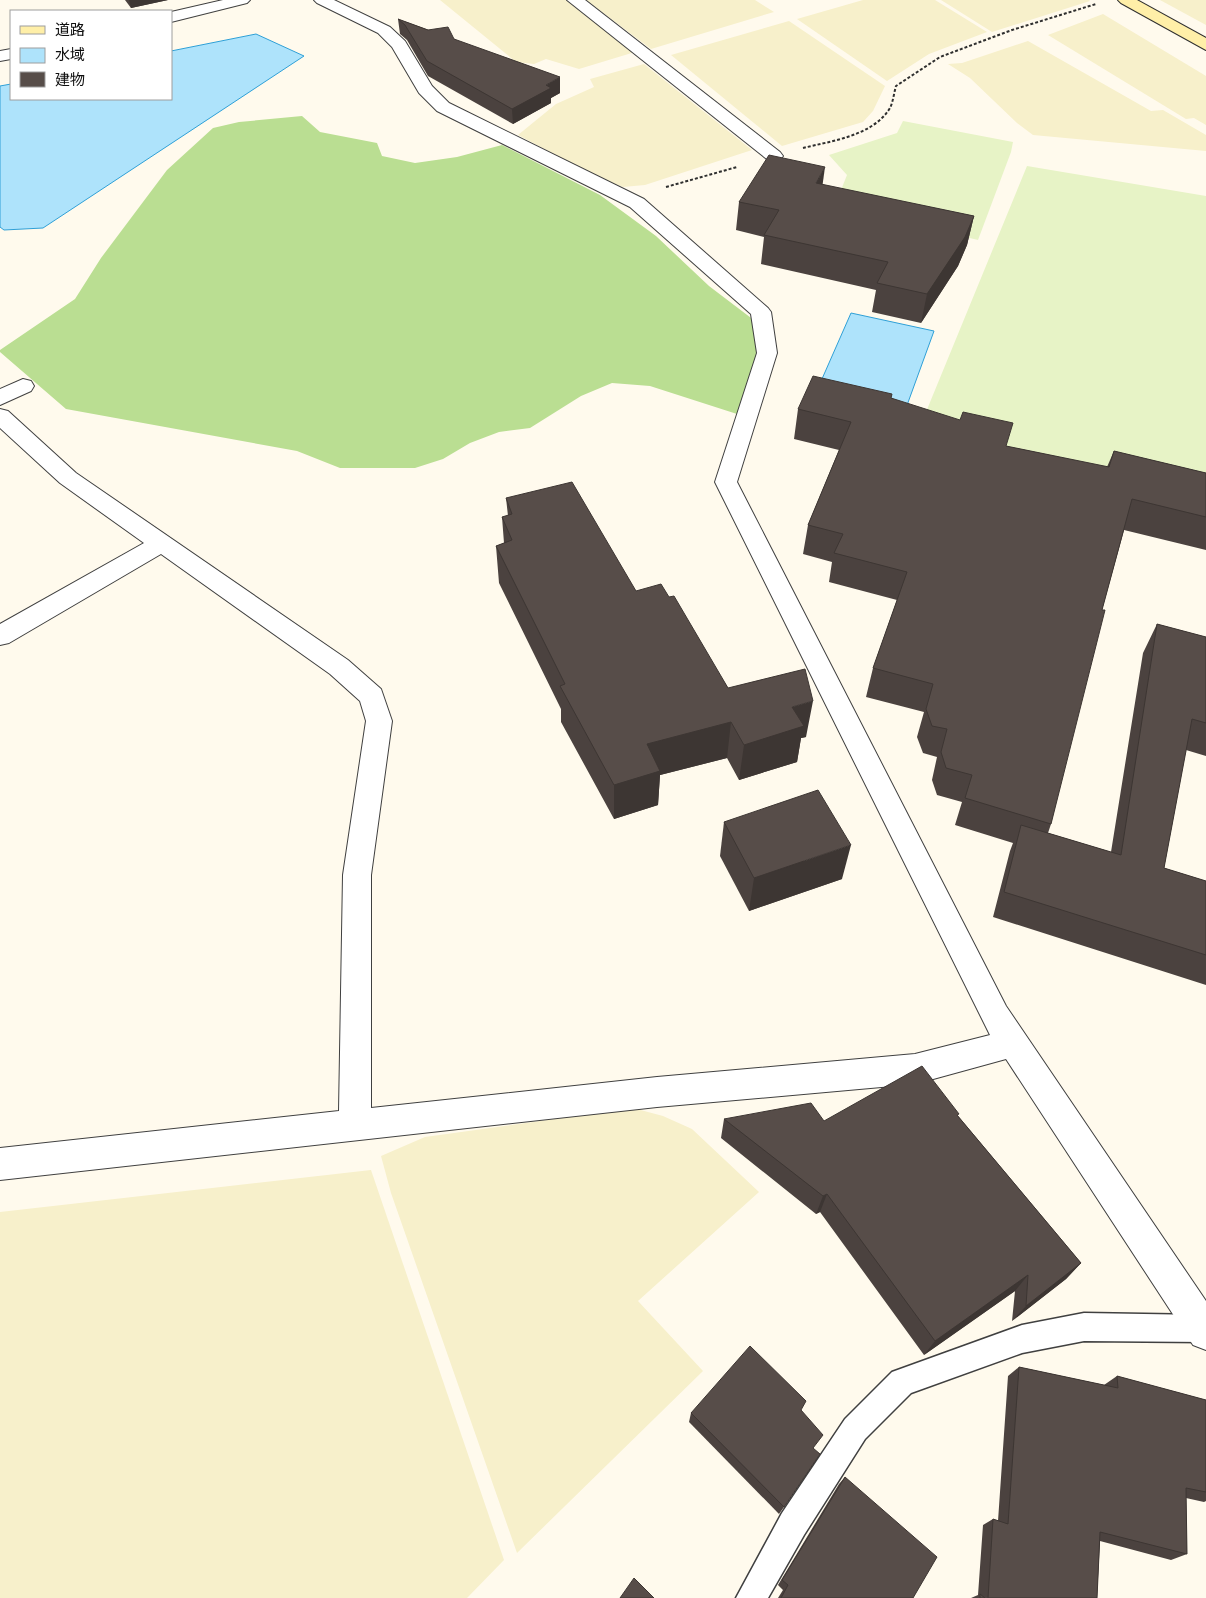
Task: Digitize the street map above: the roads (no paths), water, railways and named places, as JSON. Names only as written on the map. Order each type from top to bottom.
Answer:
[{"type":"main road","points":[[1126,0],[1206,45]]},
{"type":"street","points":[[172,17],[242,0]]},
{"type":"street","points":[[322,0],[384,30],[399,44],[425,89],[442,107],[638,203],[761,312],[767,353],[726,482],[996,1016],[1012,1043],[1205,1331]]},
{"type":"street","points":[[575,0],[774,156]]},
{"type":"street","points":[[0,398],[23,386]]},
{"type":"street","points":[[0,416],[68,478],[339,667],[372,696],[379,721],[357,875],[355,1124]]},
{"type":"street","points":[[0,636],[162,543]]},
{"type":"street","points":[[0,1164],[657,1092],[915,1069],[1012,1043]]},
{"type":"lane","points":[[751,1598],[793,1524],[855,1429],[902,1382],[1022,1339],[1084,1327],[1205,1331]]},
{"type":"water","points":[[256,34],[304,56],[43,228],[4,230],[0,227],[0,86],[10,84],[10,100],[172,100],[172,51]]},
{"type":"water","points":[[851,313],[934,331],[906,408],[818,388]]}]
